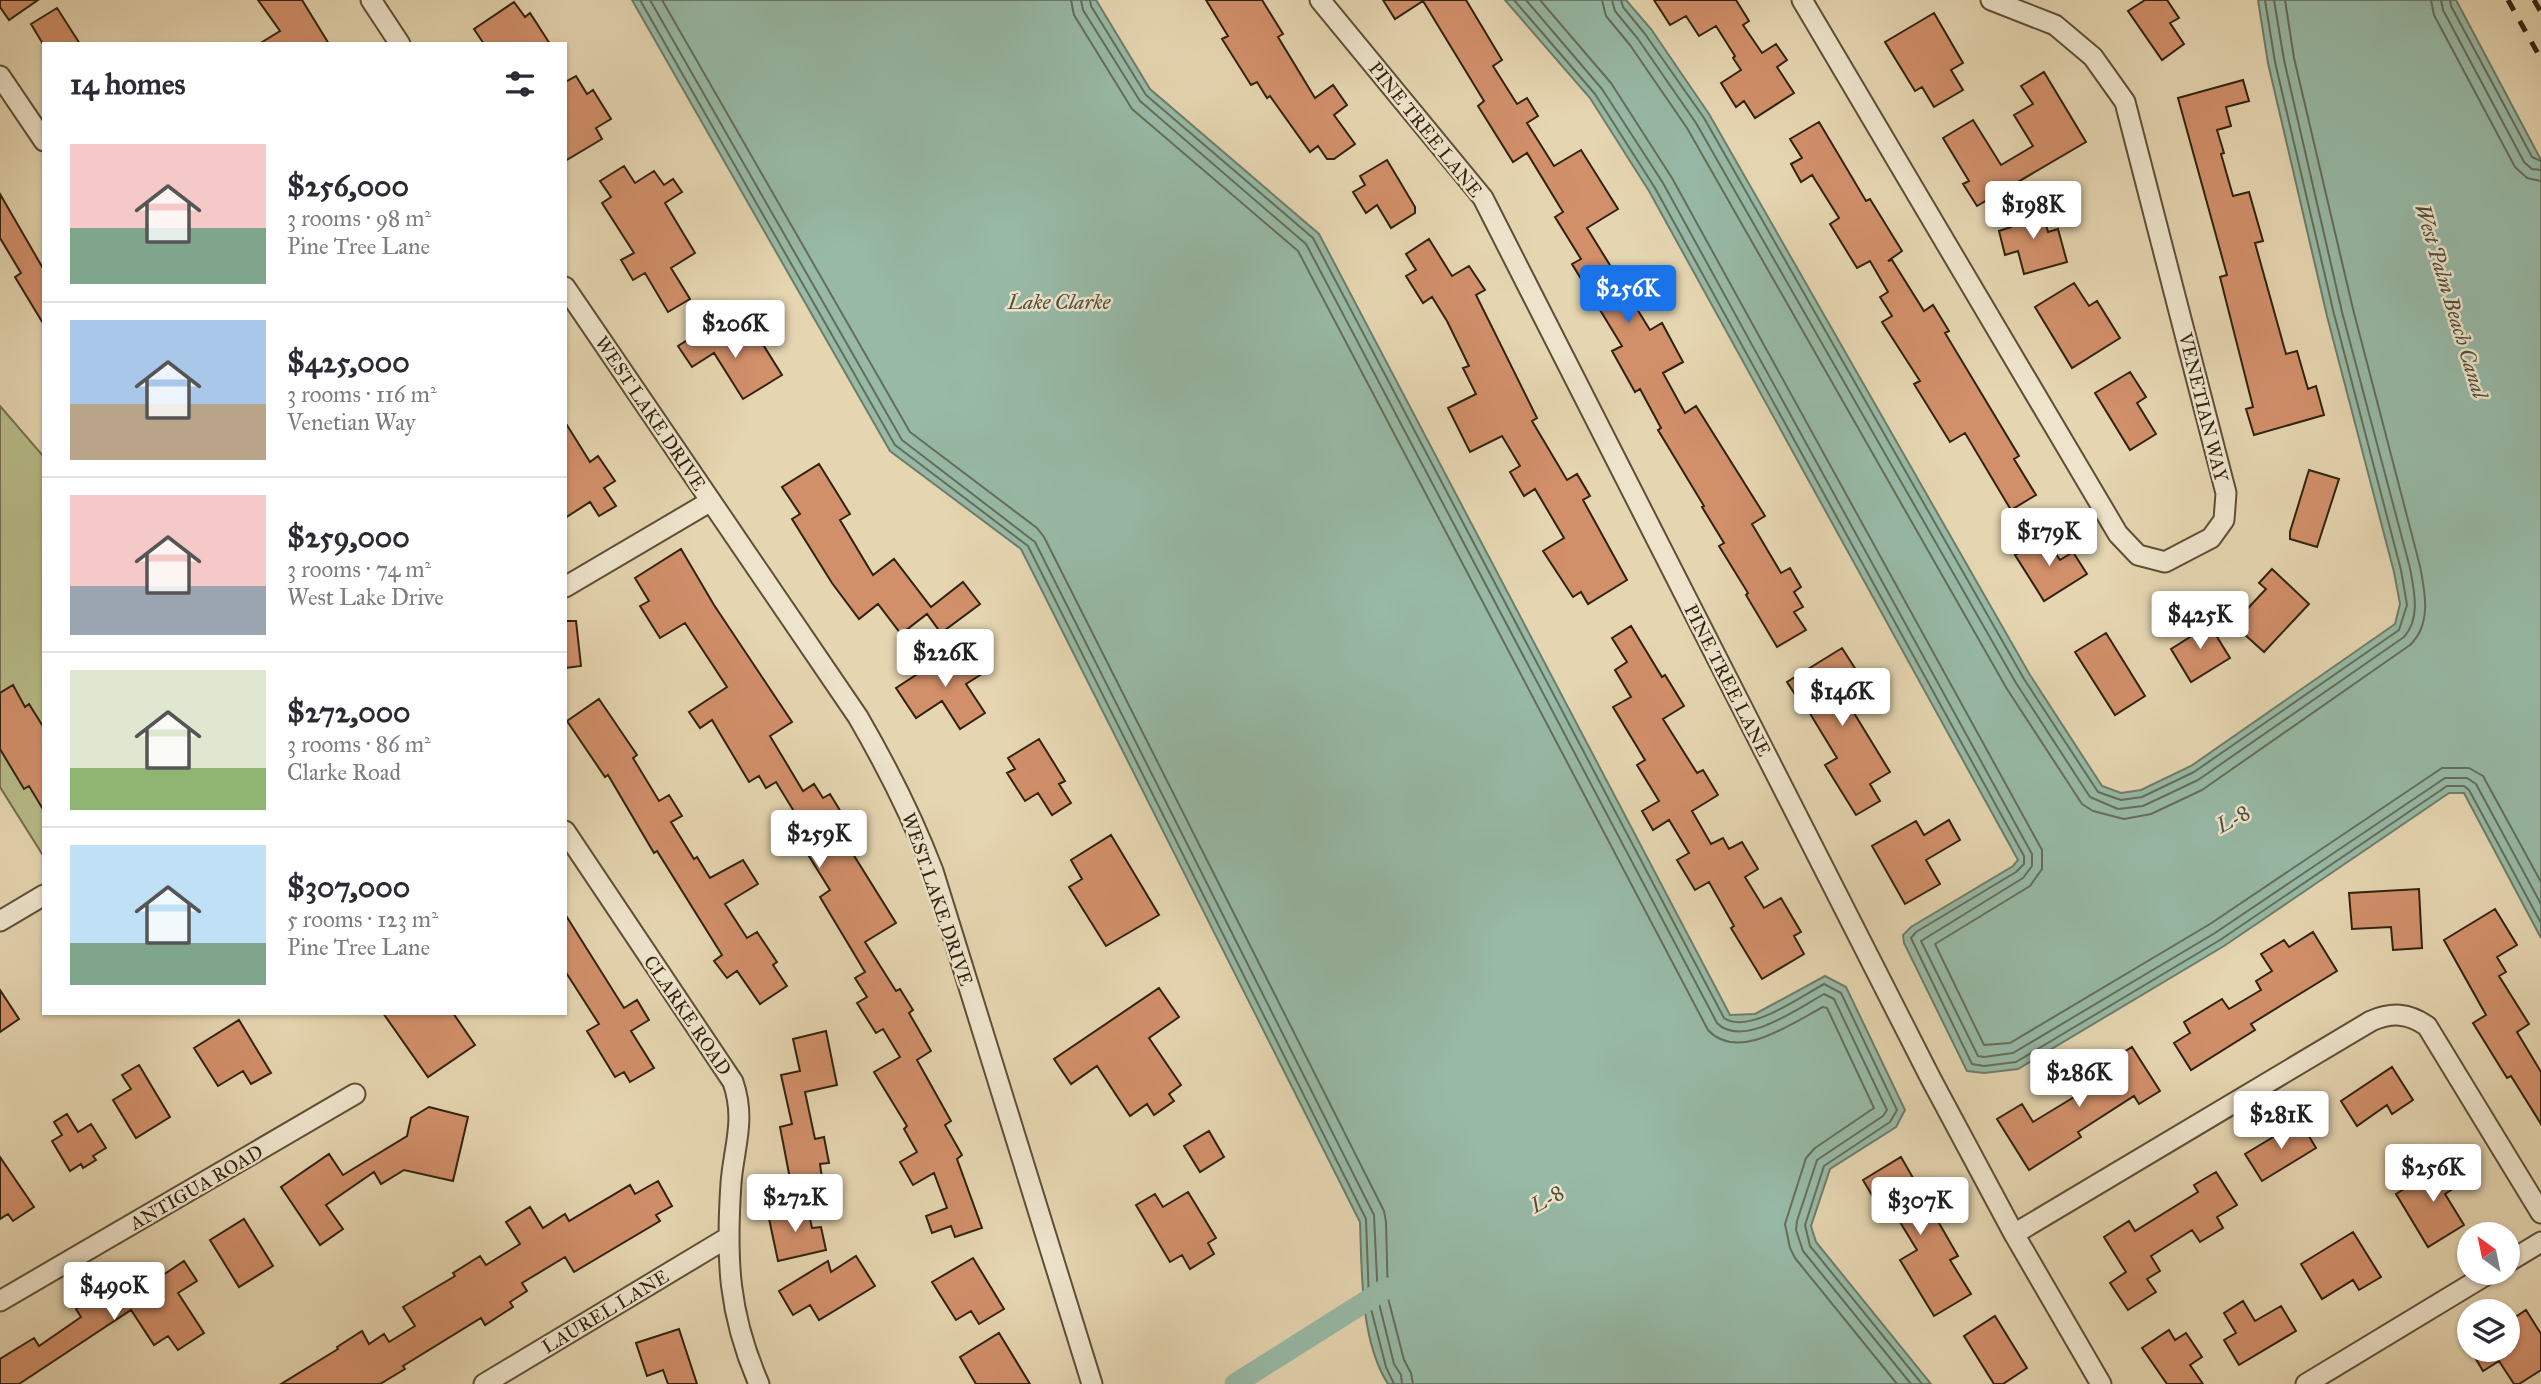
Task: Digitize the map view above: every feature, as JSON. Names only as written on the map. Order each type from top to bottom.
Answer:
[{"type":"street","points":[[370,0],[399,42]]},
{"type":"street","name":"PINE TREE LANE","points":[[1320,0],[1483,198],[1925,1067],[2014,1234],[2101,1384]]},
{"type":"street","name":"VENETIAN WAY","points":[[1802,0],[2118,534],[2138,555],[2165,562],[2211,538],[2224,520],[2226,493],[2126,102],[2093,57],[2055,25],[1991,0]]},
{"type":"street","points":[[0,76],[42,138]]},
{"type":"street","name":"WEST LAKE DRIVE","points":[[567,290],[858,717],[887,766],[912,817],[933,871],[1093,1384]]},
{"type":"street","points":[[567,586],[710,501]]},
{"type":"street","name":"CLARKE ROAD","points":[[567,834],[733,1082],[740,1112],[740,1127],[732,1173],[727,1238],[728,1271],[735,1314],[747,1357],[759,1384]]},
{"type":"street","points":[[0,920],[42,896]]},
{"type":"street","points":[[2014,1234],[2371,1021],[2386,1015],[2400,1014],[2427,1026],[2541,1213]]},
{"type":"street","name":"ANTIGUA ROAD","points":[[0,1301],[355,1094]]},
{"type":"street","name":"LAUREL LANE","points":[[484,1384],[727,1238]]},
{"type":"street","points":[[2520,1255],[2541,1242]]},
{"type":"street","points":[[2306,1384],[2470,1285]]},
{"type":"shaded area","points":[[0,406],[42,455],[42,854],[0,787]]},
{"type":"water","name":"Lake Clarke","points":[[632,0],[1096,0],[1150,89],[1319,234],[1730,1015],[1755,1014],[1825,976],[1846,987],[1905,1110],[1896,1127],[1830,1169],[1811,1226],[1816,1242],[1931,1384],[1388,1384],[1372,1347],[1367,1327],[1362,1284],[1360,1222],[1021,549],[890,451]]},
{"type":"water","name":"West Palm Beach Canal","points":[[1505,0],[1626,0],[1651,29],[1709,114],[2030,675],[2102,786],[2121,793],[2141,790],[2191,766],[2395,624],[2400,604],[2394,572],[2327,316],[2268,63],[2258,0],[2456,0],[2541,160],[2541,938],[2464,793],[2449,793],[2224,946],[2018,1069],[1984,1073],[1967,1071],[1904,943],[1903,935],[1911,927],[2013,866],[2018,860],[1649,191],[1590,98]]},
{"type":"building","points":[[0,0],[38,0],[9,20],[0,7]]},
{"type":"building","points":[[258,0],[302,0],[328,42],[262,42],[280,31]]},
{"type":"building","points":[[1206,0],[1262,0],[1283,34],[1278,37],[1315,98],[1333,85],[1347,105],[1334,115],[1355,144],[1334,159],[1327,159],[1318,146],[1310,152],[1270,96],[1267,98],[1257,82],[1251,85],[1222,39],[1228,36]]},
{"type":"building","points":[[1383,0],[1466,0],[1502,60],[1493,66],[1517,104],[1527,98],[1538,116],[1527,123],[1554,166],[1581,150],[1618,209],[1587,228],[1650,330],[1662,323],[1683,362],[1663,373],[1685,413],[1696,406],[1765,516],[1752,524],[1781,573],[1790,568],[1801,587],[1794,592],[1803,607],[1794,612],[1806,630],[1777,647],[1746,595],[1748,593],[1719,546],[1724,543],[1658,430],[1661,428],[1640,389],[1635,392],[1612,351],[1622,346],[1572,264],[1581,259],[1555,217],[1563,212],[1527,153],[1513,162],[1478,106],[1484,101],[1423,1],[1395,19]]},
{"type":"building","points":[[1654,0],[1736,0],[1749,21],[1743,25],[1762,53],[1776,44],[1787,60],[1777,67],[1794,93],[1755,118],[1744,101],[1736,107],[1721,83],[1741,70],[1716,26],[1699,36],[1686,16],[1670,25]]},
{"type":"building","points":[[2145,0],[2167,0],[2179,18],[2170,23],[2184,44],[2162,60],[2128,11]]},
{"type":"building","points":[[514,2],[525,17],[530,13],[549,42],[483,42],[474,29]]},
{"type":"building","points":[[57,8],[79,42],[42,42],[31,24]]},
{"type":"building","points":[[1934,13],[1963,63],[1951,70],[1963,90],[1934,107],[1922,87],[1915,91],[1885,42]]},
{"type":"building","points":[[2044,72],[2086,142],[1977,206],[1963,184],[1969,181],[1943,138],[1973,120],[2001,165],[2033,146],[2014,115],[2033,104],[2021,86]]},
{"type":"building","points":[[576,76],[587,94],[593,90],[611,119],[596,128],[602,139],[567,160],[567,81]]},
{"type":"building","points":[[2243,80],[2249,101],[2226,107],[2231,126],[2217,130],[2224,153],[2221,154],[2233,196],[2249,192],[2263,241],[2255,243],[2286,354],[2297,351],[2308,389],[2316,386],[2324,415],[2254,435],[2246,409],[2253,407],[2220,277],[2227,275],[2178,98]]},
{"type":"building","points":[[1819,122],[1866,201],[1870,199],[1902,251],[1888,261],[1892,260],[1924,311],[1933,305],[1949,331],[1945,333],[2019,456],[2014,459],[2036,495],[2011,510],[1965,433],[1950,442],[1914,384],[1920,381],[1882,322],[1892,316],[1880,297],[1888,292],[1870,261],[1857,268],[1830,224],[1839,218],[1812,175],[1801,182],[1791,164],[1802,158],[1790,139]]},
{"type":"building","points":[[1387,160],[1415,207],[1415,213],[1391,228],[1377,205],[1366,213],[1353,192],[1365,185],[1360,176]]},
{"type":"building","points":[[624,166],[635,183],[654,171],[664,185],[673,179],[682,192],[665,203],[695,253],[671,268],[690,299],[668,312],[645,273],[633,280],[621,260],[634,253],[602,203],[611,197],[600,181]]},
{"type":"building","points":[[0,194],[42,267],[42,322],[15,277],[21,273],[0,238]]},
{"type":"building","points":[[2041,207],[2048,232],[2058,229],[2067,262],[2024,274],[2018,251],[2005,255],[1999,231],[2011,227],[2008,216]]},
{"type":"building","points":[[1429,239],[1452,276],[1469,266],[1485,290],[1476,295],[1537,418],[1532,421],[1567,480],[1577,474],[1590,496],[1583,500],[1627,580],[1588,604],[1581,592],[1573,597],[1543,551],[1564,538],[1535,489],[1524,496],[1510,472],[1520,466],[1502,436],[1470,452],[1448,408],[1476,394],[1463,368],[1469,366],[1447,321],[1432,297],[1423,303],[1406,276],[1416,270],[1406,254]]},
{"type":"building","points":[[2074,283],[2089,306],[2097,301],[2120,338],[2072,368],[2035,307]]},
{"type":"building","points":[[705,329],[714,344],[734,332],[742,345],[757,335],[782,375],[743,399],[714,353],[692,367],[678,346]]},
{"type":"building","points":[[2130,372],[2146,397],[2137,403],[2156,434],[2130,450],[2095,393]]},
{"type":"building","points":[[567,425],[590,462],[598,456],[615,481],[604,488],[616,506],[599,516],[590,502],[567,517]]},
{"type":"building","points":[[819,464],[850,514],[840,520],[873,575],[894,559],[931,607],[963,582],[980,604],[941,633],[927,614],[901,634],[878,604],[859,619],[832,583],[792,519],[800,514],[782,487]]},
{"type":"building","points":[[2309,470],[2339,479],[2317,547],[2290,539]]},
{"type":"building","points":[[2044,536],[2060,560],[2073,552],[2087,574],[2044,601],[2015,555]]},
{"type":"building","points":[[681,549],[714,605],[792,722],[770,736],[803,791],[814,784],[823,798],[830,794],[858,840],[848,846],[896,923],[865,942],[896,991],[900,989],[913,1010],[909,1013],[931,1051],[917,1060],[951,1121],[945,1125],[962,1155],[957,1159],[982,1228],[955,1237],[951,1226],[932,1233],[926,1216],[947,1208],[934,1173],[913,1185],[900,1162],[917,1152],[904,1129],[907,1126],[874,1072],[900,1057],[883,1029],[876,1033],[857,1003],[867,997],[855,978],[865,972],[820,897],[830,890],[797,837],[806,831],[776,782],[766,788],[759,776],[749,782],[712,720],[700,728],[689,712],[727,687],[685,623],[660,638],[640,606],[649,601],[635,578]]},
{"type":"building","points":[[2272,569],[2309,604],[2264,652],[2233,624],[2266,589],[2259,583]]},
{"type":"building","points":[[2206,619],[2230,658],[2191,682],[2171,649],[2190,637],[2186,631]]},
{"type":"building","points":[[567,621],[576,621],[581,666],[567,668]]},
{"type":"building","points":[[1631,626],[1662,677],[1665,675],[1684,706],[1663,719],[1697,773],[1703,770],[1718,795],[1692,811],[1711,844],[1723,838],[1729,849],[1742,842],[1758,869],[1745,877],[1764,908],[1781,898],[1801,932],[1794,936],[1804,954],[1762,979],[1731,928],[1734,926],[1709,882],[1695,890],[1677,860],[1689,853],[1669,820],[1653,830],[1642,811],[1659,801],[1637,765],[1645,760],[1613,707],[1631,697],[1615,670],[1627,662],[1612,638]]},
{"type":"building","points":[[2106,633],[2145,696],[2115,715],[2075,652]]},
{"type":"building","points":[[1842,648],[1856,670],[1848,675],[1867,705],[1854,713],[1890,772],[1870,784],[1880,801],[1856,815],[1825,765],[1837,758],[1800,697],[1798,699],[1787,682]]},
{"type":"building","points":[[956,649],[966,664],[976,658],[985,672],[966,684],[985,713],[960,729],[942,701],[916,718],[896,688]]},
{"type":"building","points":[[13,685],[25,707],[29,704],[42,725],[42,808],[29,786],[24,789],[0,749],[0,693]]},
{"type":"building","points":[[599,699],[637,755],[633,758],[659,801],[669,795],[682,816],[671,822],[694,859],[697,857],[710,878],[743,860],[758,884],[725,904],[747,938],[757,932],[777,962],[773,965],[787,986],[760,1004],[737,971],[727,978],[714,961],[722,955],[657,851],[654,853],[608,775],[605,777],[567,721]]},
{"type":"building","points":[[1039,739],[1065,781],[1059,784],[1071,803],[1052,815],[1038,793],[1025,801],[1007,773],[1015,769],[1008,758]]},
{"type":"building","points":[[1949,820],[1960,840],[1926,860],[1940,884],[1905,904],[1872,846],[1916,821],[1924,835]]},
{"type":"building","points":[[1111,835],[1159,915],[1106,946],[1069,887],[1082,879],[1071,860]]},
{"type":"building","points":[[2419,889],[2422,948],[2393,950],[2391,927],[2352,929],[2349,893]]},
{"type":"building","points":[[2495,909],[2517,945],[2497,957],[2506,972],[2499,976],[2529,1024],[2517,1032],[2541,1072],[2541,1124],[2511,1076],[2507,1078],[2473,1023],[2486,1015],[2444,940]]},
{"type":"building","points":[[567,917],[624,1008],[637,1000],[649,1020],[631,1031],[654,1068],[630,1082],[624,1072],[615,1077],[587,1031],[599,1024],[567,974]]},
{"type":"building","points":[[2313,932],[2337,971],[2251,1024],[2255,1030],[2191,1070],[2174,1043],[2190,1033],[2184,1022],[2222,999],[2229,1009],[2261,990],[2256,981],[2272,971],[2261,954],[2284,940],[2289,947]]},
{"type":"building","points":[[1159,988],[1179,1017],[1149,1038],[1181,1085],[1169,1094],[1174,1101],[1154,1115],[1147,1104],[1130,1116],[1097,1066],[1071,1084],[1054,1059]]},
{"type":"building","points":[[0,990],[19,1019],[0,1032]]},
{"type":"building","points":[[384,1015],[454,1015],[475,1045],[428,1077]]},
{"type":"building","points":[[239,1020],[271,1073],[251,1084],[243,1071],[218,1086],[194,1048]]},
{"type":"building","points":[[826,1031],[837,1085],[805,1092],[815,1139],[824,1137],[829,1163],[820,1164],[822,1178],[791,1184],[780,1127],[792,1124],[781,1075],[800,1071],[793,1039]]},
{"type":"building","points":[[2132,1047],[2160,1091],[2139,1104],[2134,1096],[2078,1132],[2081,1137],[2029,1170],[1997,1119],[2022,1104],[2033,1122],[2084,1091],[2078,1081]]},
{"type":"building","points":[[139,1065],[170,1117],[136,1138],[113,1100],[131,1089],[122,1075]]},
{"type":"building","points":[[2392,1067],[2413,1100],[2392,1114],[2387,1105],[2357,1126],[2341,1101]]},
{"type":"building","points":[[429,1107],[468,1117],[453,1181],[404,1170],[381,1184],[374,1172],[326,1205],[343,1229],[320,1245],[281,1187],[329,1154],[343,1175],[407,1136],[411,1118]]},
{"type":"building","points":[[67,1114],[78,1132],[91,1124],[106,1148],[93,1156],[96,1160],[83,1168],[81,1164],[70,1171],[52,1141],[62,1135],[54,1122]]},
{"type":"building","points":[[2300,1121],[2316,1148],[2262,1181],[2245,1154]]},
{"type":"building","points":[[1209,1131],[1224,1157],[1200,1172],[1184,1146]]},
{"type":"building","points":[[0,1157],[34,1207],[13,1221],[8,1214],[0,1219]]},
{"type":"building","points":[[1901,1157],[1958,1256],[1950,1260],[1971,1294],[1934,1316],[1900,1260],[1917,1250],[1892,1209],[1883,1214],[1863,1180]]},
{"type":"building","points":[[2449,1161],[2462,1183],[2445,1194],[2462,1222],[2457,1222],[2457,1229],[2428,1247],[2396,1194]]},
{"type":"building","points":[[2216,1172],[2237,1205],[2217,1217],[2223,1228],[2200,1242],[2192,1230],[2151,1256],[2160,1271],[2147,1279],[2156,1292],[2128,1310],[2110,1283],[2126,1272],[2104,1237],[2129,1221],[2135,1231],[2198,1192],[2194,1185]]},
{"type":"building","points":[[658,1181],[672,1206],[656,1215],[660,1221],[574,1272],[565,1257],[522,1283],[527,1291],[510,1302],[513,1307],[485,1325],[481,1318],[403,1366],[405,1369],[380,1384],[281,1384],[362,1331],[369,1344],[384,1334],[389,1342],[415,1326],[403,1307],[455,1276],[453,1273],[480,1256],[486,1265],[520,1244],[506,1222],[530,1207],[543,1228],[565,1214],[569,1221],[630,1185],[635,1194]]},
{"type":"building","points":[[1188,1192],[1216,1238],[1208,1243],[1214,1254],[1190,1269],[1182,1255],[1170,1262],[1136,1205],[1155,1194],[1163,1207]]},
{"type":"building","points":[[807,1205],[812,1228],[821,1227],[826,1250],[778,1261],[768,1214]]},
{"type":"building","points":[[244,1219],[273,1266],[239,1287],[210,1240]]},
{"type":"building","points":[[2353,1232],[2381,1277],[2359,1290],[2353,1280],[2322,1299],[2301,1264]]},
{"type":"building","points":[[856,1256],[875,1286],[819,1320],[810,1305],[793,1315],[779,1291],[828,1261],[831,1272]]},
{"type":"building","points":[[973,1258],[1004,1309],[979,1324],[971,1311],[956,1320],[932,1282]]},
{"type":"building","points":[[184,1261],[197,1281],[178,1293],[204,1333],[178,1350],[168,1336],[154,1345],[131,1310],[19,1384],[0,1384],[0,1359],[34,1338],[39,1346],[81,1317],[76,1309],[131,1274],[142,1289]]},
{"type":"building","points":[[2243,1301],[2255,1321],[2281,1306],[2296,1331],[2239,1365],[2224,1340],[2236,1333],[2224,1313]]},
{"type":"building","points":[[2526,1310],[2541,1334],[2541,1370],[2519,1384],[2514,1384],[2500,1362],[2520,1362],[2520,1314]]},
{"type":"building","points":[[1995,1316],[2027,1368],[2003,1384],[1994,1384],[1964,1336]]},
{"type":"building","points":[[679,1329],[697,1384],[668,1384],[663,1370],[647,1376],[636,1343]]},
{"type":"building","points":[[2169,1330],[2175,1340],[2186,1333],[2202,1357],[2190,1365],[2203,1384],[2167,1384],[2142,1348]]},
{"type":"building","points":[[999,1333],[1030,1384],[976,1384],[960,1357]]},
{"type":"building","points":[[2478,1362],[2497,1362],[2483,1371]]},
{"type":"waterway","name":"L-8","points":[[1235,1384],[1387,1288]]},
{"type":"railway","points":[[2508,0],[2541,59]]},
{"type":"railway","points":[[2534,0],[2541,12]]}]
